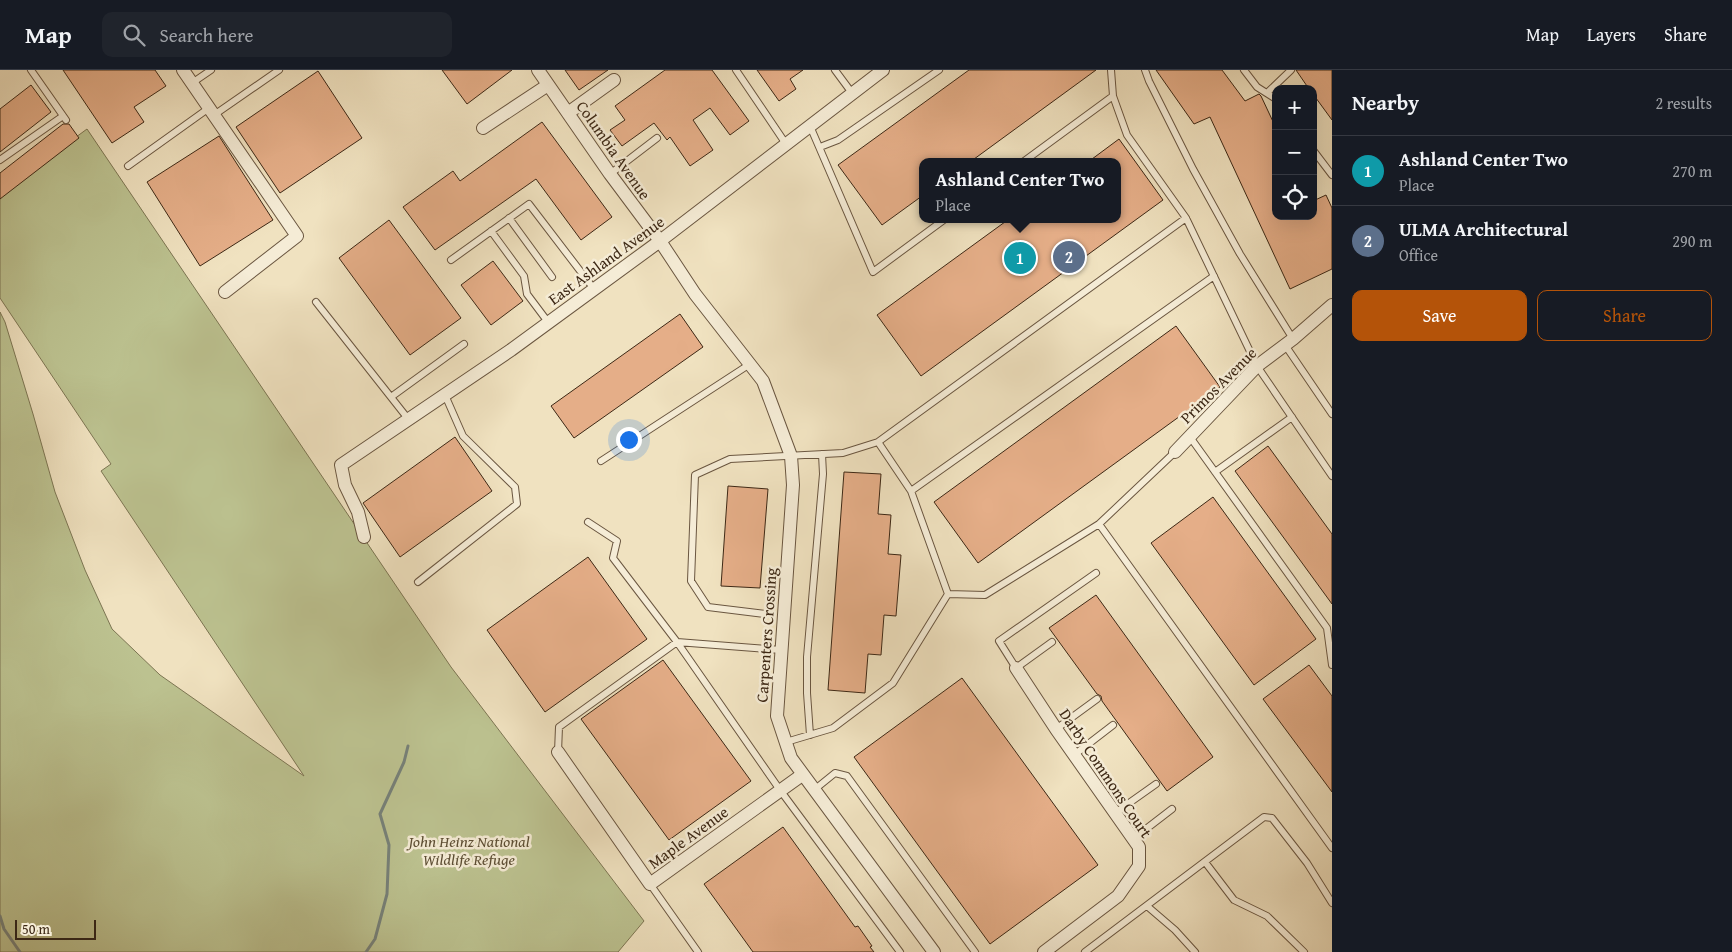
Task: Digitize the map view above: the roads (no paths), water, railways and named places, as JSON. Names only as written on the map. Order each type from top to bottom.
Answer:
[{"type":"street","points":[[184,70],[297,236],[225,292]]},
{"type":"street","name":"Columbia Avenue","points":[[538,70],[716,322]]},
{"type":"street","name":"East Ashland Avenue","points":[[364,537],[358,512],[345,485],[340,465],[511,350],[660,241],[883,70]]},
{"type":"street","points":[[568,113],[614,80]]},
{"type":"street","points":[[483,128],[548,84]]},
{"type":"street","name":"Primos Avenue","points":[[1176,452],[1257,366],[1332,306]]},
{"type":"street","name":"Carpenters Crossing","points":[[716,322],[763,381],[791,456],[794,485],[777,716],[791,758],[934,952]]},
{"type":"street","name":"Darby Commons Court","points":[[1016,668],[1139,847],[1139,866],[1118,896],[1044,952]]},
{"type":"street","name":"Maple Avenue","points":[[558,752],[650,884],[802,775]]},
{"type":"lane","points":[[0,160],[65,118],[31,70]]},
{"type":"lane","points":[[194,86],[211,70]]},
{"type":"lane","points":[[128,166],[211,111],[279,70]]},
{"type":"lane","points":[[736,70],[786,144]]},
{"type":"lane","points":[[835,70],[852,94]]},
{"type":"lane","points":[[820,147],[838,140],[939,70]]},
{"type":"lane","points":[[1111,70],[1113,96],[1127,135],[1186,218],[1257,366],[1332,476]]},
{"type":"lane","points":[[1145,70],[1189,160],[1235,245],[1332,414]]},
{"type":"lane","points":[[1244,70],[1257,87],[1272,95]]},
{"type":"lane","points":[[1267,92],[1292,70]]},
{"type":"lane","points":[[1029,158],[1113,96]]},
{"type":"lane","points":[[810,126],[874,272],[940,223]]},
{"type":"lane","points":[[610,174],[657,138]]},
{"type":"lane","points":[[1317,155],[1332,175]]},
{"type":"lane","points":[[451,260],[529,204],[594,289]]},
{"type":"lane","points":[[509,218],[552,277]]},
{"type":"lane","points":[[765,614],[708,607],[690,581],[695,474],[730,459],[844,453],[878,442],[1186,218]]},
{"type":"lane","points":[[491,231],[524,276],[527,294],[548,322]]},
{"type":"lane","points":[[911,491],[1214,276]]},
{"type":"lane","points":[[316,302],[409,420]]},
{"type":"lane","points":[[391,397],[464,344]]},
{"type":"lane","points":[[601,461],[750,364]]},
{"type":"lane","points":[[418,582],[517,504],[515,487],[463,436],[445,395]]},
{"type":"lane","points":[[1215,472],[1292,417]]},
{"type":"lane","points":[[1190,437],[1327,628],[1332,666]]},
{"type":"lane","points":[[878,442],[911,491],[948,594]]},
{"type":"lane","points":[[948,594],[985,596],[1099,524],[1176,452]]},
{"type":"lane","points":[[810,735],[806,693],[807,657],[823,474],[822,454]]},
{"type":"lane","points":[[588,522],[617,541],[613,558],[677,642],[780,790],[900,952]]},
{"type":"lane","points":[[1099,524],[1332,848]]},
{"type":"lane","points":[[1052,642],[1016,668],[999,641],[1096,573]]},
{"type":"lane","points":[[786,742],[833,728],[893,683],[948,594]]},
{"type":"lane","points":[[558,752],[559,728],[677,642],[781,650]]},
{"type":"lane","points":[[1056,728],[1097,699]]},
{"type":"lane","points":[[1074,755],[1113,725]]},
{"type":"lane","points":[[814,790],[835,774],[847,776],[975,952]]},
{"type":"lane","points":[[1115,813],[1156,784]]},
{"type":"lane","points":[[1133,839],[1172,809]]},
{"type":"lane","points":[[1085,952],[1264,817],[1272,818],[1307,864],[1332,903]]},
{"type":"lane","points":[[1205,862],[1234,900],[1267,916],[1304,952]]},
{"type":"lane","points":[[650,884],[698,952]]},
{"type":"lane","points":[[1147,906],[1175,930],[1196,952]]},
{"type":"waterway","points":[[366,952],[375,939],[387,894],[389,845],[380,814],[404,762],[408,746]]},
{"type":"waterway","points":[[0,916],[4,929],[20,952]]},
{"type":"place","name":"ULMA Architectural","points":[[1069,257]]},
{"type":"place","name":"Ashland Center Two","points":[[1020,258]]},
{"type":"park label","name":"John Heinz National Wildlife Refuge","points":[[469,850]]}]
